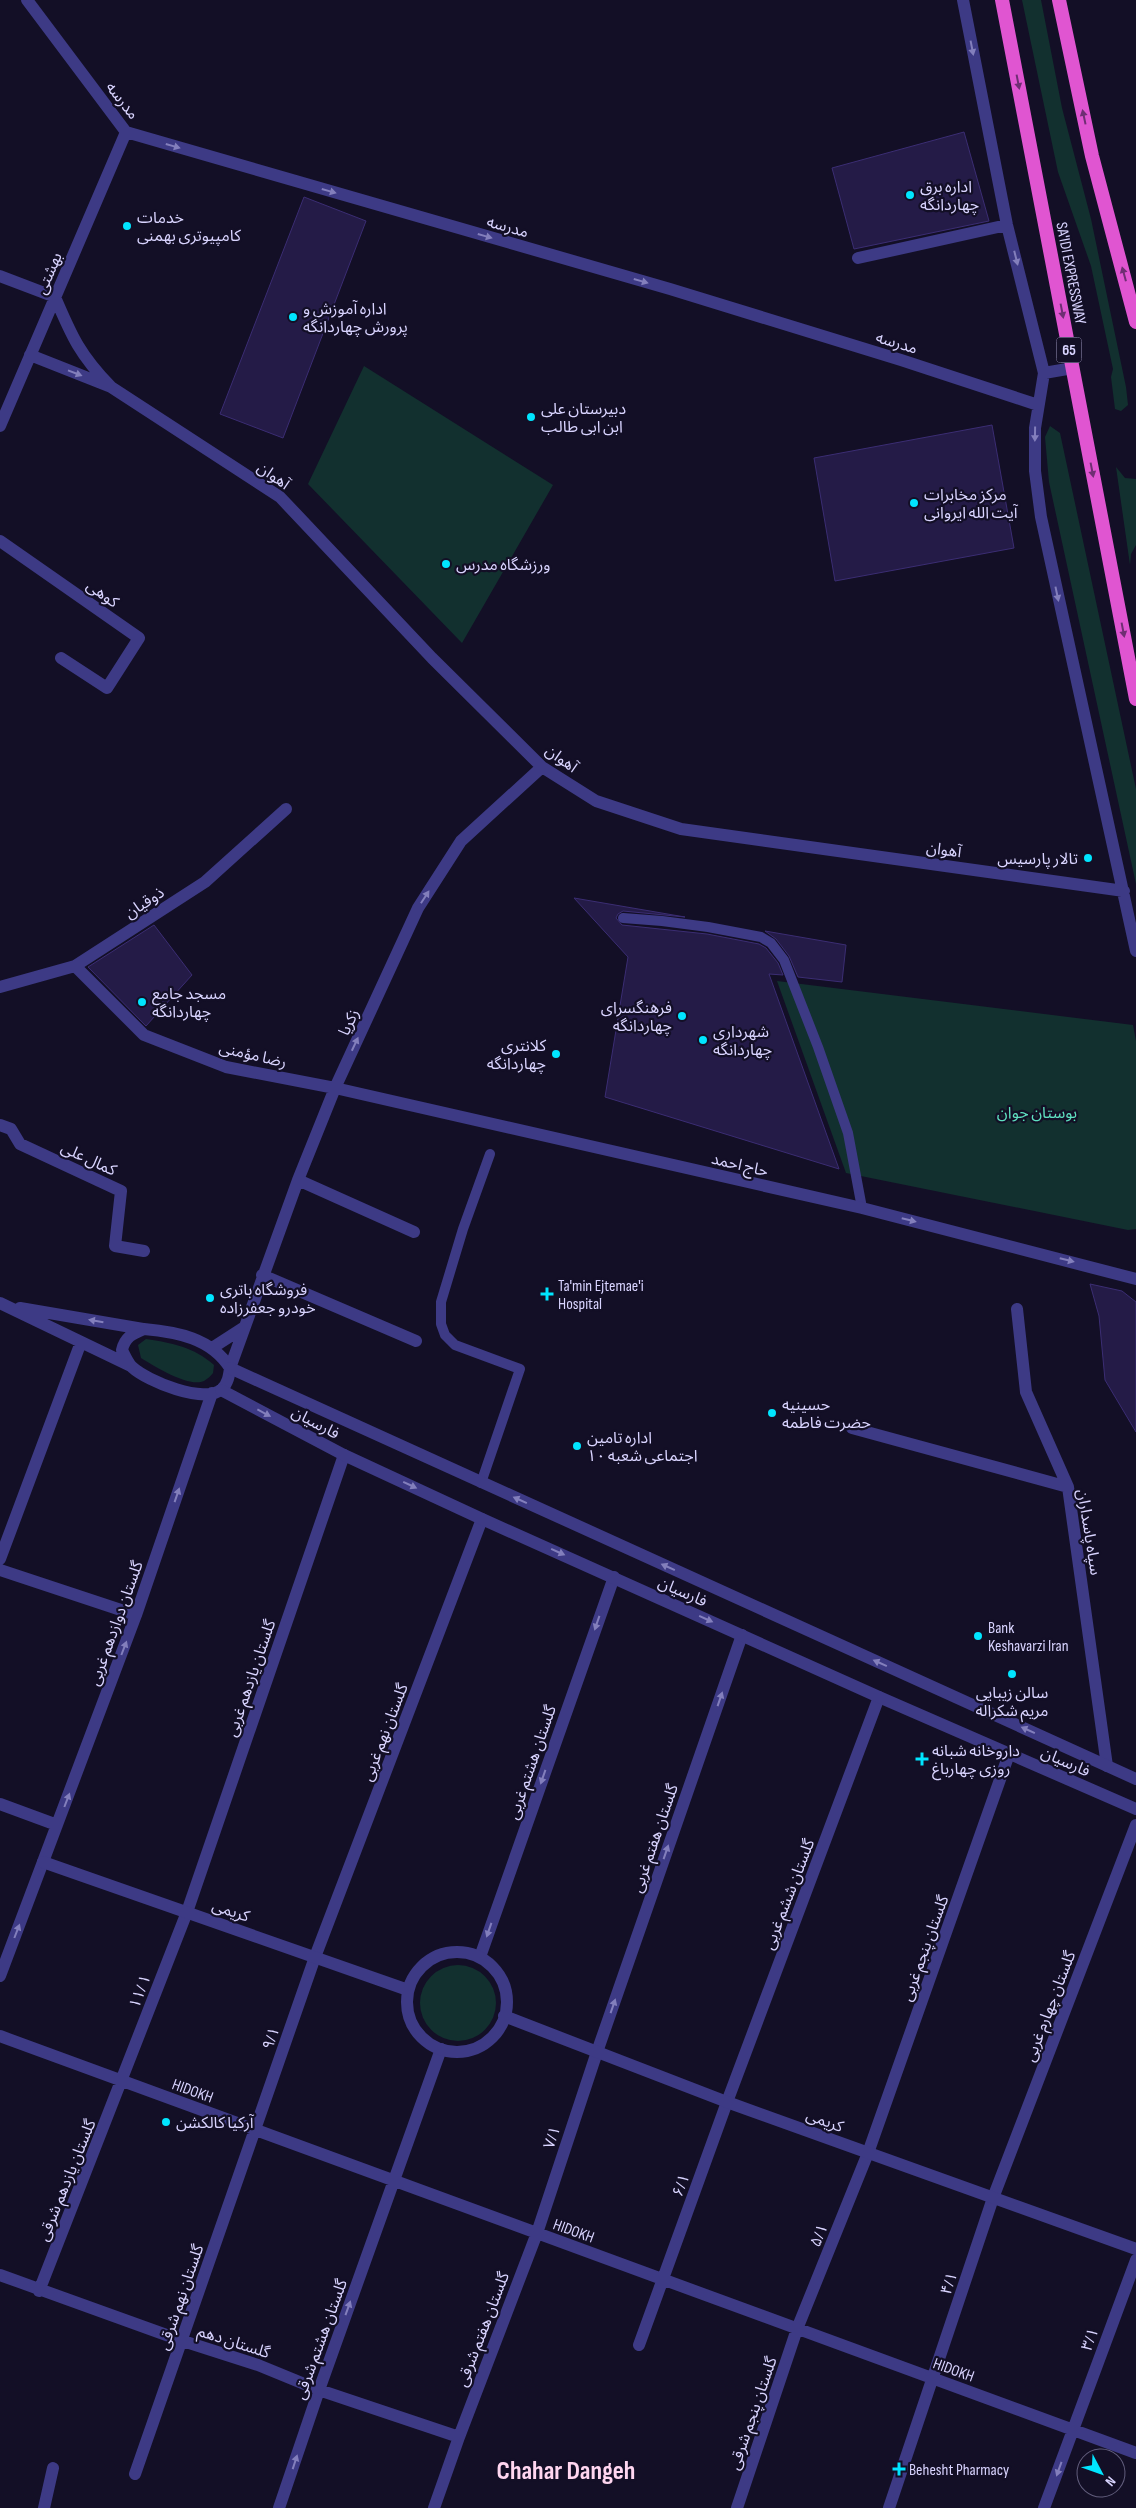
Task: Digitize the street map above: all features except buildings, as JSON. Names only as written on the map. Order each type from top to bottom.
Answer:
[{"type":"highway","name":"SA'IDI EXPRESSWAY","points":[[1002,0],[1136,700]]},
{"type":"highway","points":[[1060,0],[1092,156],[1136,322]]},
{"type":"street","name":"مدرسه","points":[[27,0],[126,132],[670,289],[902,360],[1038,405]]},
{"type":"street","points":[[963,0],[1007,225],[1044,373],[1035,428],[1035,471],[1041,517],[1136,951]]},
{"type":"street","name":"بهشتی","points":[[0,426],[126,132]]},
{"type":"street","points":[[858,258],[1007,225]]},
{"type":"street","points":[[0,276],[55,297],[73,340],[87,363],[111,387]]},
{"type":"street","points":[[30,355],[111,387]]},
{"type":"street","points":[[1044,373],[1072,368]]},
{"type":"street","name":"آهوان","points":[[111,387],[280,497],[432,658],[542,767],[596,801],[681,829],[1124,890]]},
{"type":"street","name":"کوهی","points":[[0,541],[139,638],[107,688],[61,658]]},
{"type":"street","name":"زکریا","points":[[230,1368],[262,1275],[335,1088],[418,908],[461,841],[542,767]]},
{"type":"street","name":"ذوقیان","points":[[0,987],[76,966],[205,882],[286,809]]},
{"type":"street","name":"رضا مؤمنی","points":[[76,966],[144,1035],[226,1067],[335,1088]]},
{"type":"street","name":"حاج احمد","points":[[335,1088],[862,1208],[1136,1279]]},
{"type":"street","name":"کمال علی","points":[[0,1125],[11,1129],[20,1144],[121,1191],[115,1246],[144,1251]]},
{"type":"street","points":[[298,1180],[414,1232]]},
{"type":"street","points":[[262,1275],[416,1341]]},
{"type":"street","points":[[2,1304],[175,1333],[195,1339],[212,1348],[230,1368]]},
{"type":"street","points":[[2,1304],[131,1366],[151,1380],[191,1393],[217,1392]]},
{"type":"street","name":"سپاه پاسداران","points":[[1017,1309],[1026,1392],[1068,1487],[1107,1766]]},
{"type":"street","points":[[212,1348],[243,1328]]},
{"type":"street","points":[[131,1366],[122,1350],[124,1341],[131,1334],[144,1329]]},
{"type":"street","points":[[0,1559],[81,1342]]},
{"type":"street","name":"فارسیان","points":[[230,1368],[1136,1779]]},
{"type":"street","name":"گلستان دوازدهم غربی","points":[[0,1976],[136,1615],[217,1392],[229,1378],[230,1368]]},
{"type":"street","name":"فارسیان","points":[[217,1392],[344,1455],[482,1519],[879,1697],[1136,1809]]},
{"type":"street","points":[[852,1428],[1068,1487]]},
{"type":"street","name":"گلستان یازدهم غربی","points":[[187,1912],[344,1455]]},
{"type":"street","name":"گلستان نهم غربی","points":[[315,1957],[482,1519]]},
{"type":"street","points":[[0,1570],[136,1615]]},
{"type":"street","name":"گلستان هشتم غربی","points":[[480,1957],[614,1577]]},
{"type":"street","name":"گلستان هفتم غربی","points":[[597,2052],[742,1635]]},
{"type":"street","name":"گلستان ششم غربی","points":[[727,2102],[879,1697]]},
{"type":"street","name":"گلستان پنجم غربی","points":[[868,2153],[1009,1754]]},
{"type":"street","points":[[0,1804],[57,1825]]},
{"type":"street","name":"گلستان چهارم غربی","points":[[993,2198],[1136,1825]]},
{"type":"street","name":"کریمی","points":[[43,1862],[408,1990]]},
{"type":"street","name":"۱۱/ ۱","points":[[122,2082],[187,1912]]},
{"type":"street","points":[[450,1952],[465,1952],[480,1957],[493,1967],[503,1982],[507,1999],[504,2016],[497,2032],[485,2043],[469,2050],[452,2052],[441,2049],[422,2038],[412,2024],[407,2008],[408,1990],[413,1976],[423,1965],[436,1956],[450,1952]]},
{"type":"street","name":"۹/۱","points":[[255,2130],[315,1957]]},
{"type":"street","name":"کریمی","points":[[504,2016],[727,2102],[1136,2249]]},
{"type":"street","name":"HIDOKH","points":[[0,2036],[1136,2453]]},
{"type":"street","name":"گلستان هشتم شرقی","points":[[279,2508],[319,2390],[441,2049]]},
{"type":"street","name":"۷/۱","points":[[537,2233],[597,2052]]},
{"type":"street","name":"گلستان یازدهم شرقی","points":[[39,2291],[122,2082]]},
{"type":"street","name":"۶/۱","points":[[640,2345],[727,2102]]},
{"type":"street","name":"گلستان نهم شرقی","points":[[135,2474],[183,2341],[255,2130]]},
{"type":"street","name":"۵/۱","points":[[797,2329],[868,2153]]},
{"type":"street","name":"۴/۱","points":[[889,2508],[934,2379],[993,2198]]},
{"type":"street","name":"گلستان هفتم شرقی","points":[[434,2508],[458,2437],[537,2233]]},
{"type":"street","name":"۳/۱","points":[[1044,2508],[1136,2260]]},
{"type":"street","name":"گلستان دهم","points":[[0,2276],[183,2341],[258,2365],[319,2390],[458,2437]]},
{"type":"street","name":"گلستان پنجم شرقی","points":[[737,2508],[797,2329]]},
{"type":"street","points":[[44,2508],[53,2468]]},
{"type":"lane","points":[[623,918],[708,927],[761,937],[771,943],[784,960],[848,1133],[862,1208]]},
{"type":"lane","points":[[481,1483],[520,1369],[455,1345],[445,1335],[441,1324],[441,1310],[463,1230],[490,1154]]},
{"type":"green space","points":[[1022,0],[1041,0],[1062,108],[1091,219],[1126,387],[1128,405],[1121,411],[1115,409],[1111,377],[1113,369],[1091,266],[1058,172]]},
{"type":"green space","name":"ورزشگاه مدرس","points":[[364,366],[553,485],[462,643],[308,484]]},
{"type":"green space","points":[[1050,426],[1060,433],[1136,789],[1136,884],[1049,482],[1045,437]]},
{"type":"green space","points":[[1116,467],[1125,478],[1136,479],[1136,545],[1131,554],[1130,565]]},
{"type":"green space","name":"بوستان جوان","points":[[777,981],[1133,1025],[1136,1041],[1136,1229],[1128,1230],[846,1173]]},
{"type":"green space","points":[[146,1339],[174,1344],[199,1354],[214,1365],[213,1373],[204,1381],[198,1382],[181,1379],[163,1371],[141,1358],[138,1345]]},
{"type":"green space","points":[[458,1965],[472,1968],[485,1976],[493,1989],[496,2003],[493,2017],[485,2030],[472,2038],[458,2041],[444,2038],[431,2030],[423,2017],[420,2003],[423,1989],[431,1976],[444,1968]]},
{"type":"place","name":"اداره برق چهاردانگه","points":[[910,195]]},
{"type":"place","name":"خدمات کامپیوتری بهمنی","points":[[127,226]]},
{"type":"place","name":"اداره آموزش و پرورش چهاردانگه","points":[[293,317]]},
{"type":"place","name":"دبیرستان علی ابن ابی طالب","points":[[531,417]]},
{"type":"place","name":"مرکز مخابرات آیت الله ایروانی","points":[[914,503]]},
{"type":"place","name":"ورزشگاه مدرس","points":[[446,564]]},
{"type":"place","name":"تالار پارسیس","points":[[1088,858]]},
{"type":"place","name":"مسجد جامع چهاردانگه","points":[[142,1002]]},
{"type":"place","name":"فرهنگسرای چهاردانگه","points":[[682,1016]]},
{"type":"place","name":"شهرداری چهاردانگه","points":[[703,1040]]},
{"type":"place","name":"کلانتری چهاردانگه","points":[[556,1054]]},
{"type":"place","name":"Ta'min Ejtemae'i Hospital","points":[[547,1294]]},
{"type":"place","name":"فروشگاه باتری خودرو جعفرزاده","points":[[210,1298]]},
{"type":"place","name":"حسینیه حضرت فاطمه","points":[[772,1413]]},
{"type":"place","name":"اداره تامین اجتماعی شعبه ۱۰","points":[[577,1446]]},
{"type":"place","name":"Bank Keshavarzi Iran","points":[[978,1636]]},
{"type":"place","name":"سالن زیبایی مریم شکراله","points":[[1012,1674]]},
{"type":"place","name":"داروخانه شبانه روزی چهارباغ","points":[[922,1759]]},
{"type":"place","name":"آرکیا کالکشن","points":[[166,2122]]},
{"type":"place","name":"Behesht Pharmacy","points":[[899,2469]]},
{"type":"district","name":"Chahar Dangeh","points":[[566,2470]]}]
